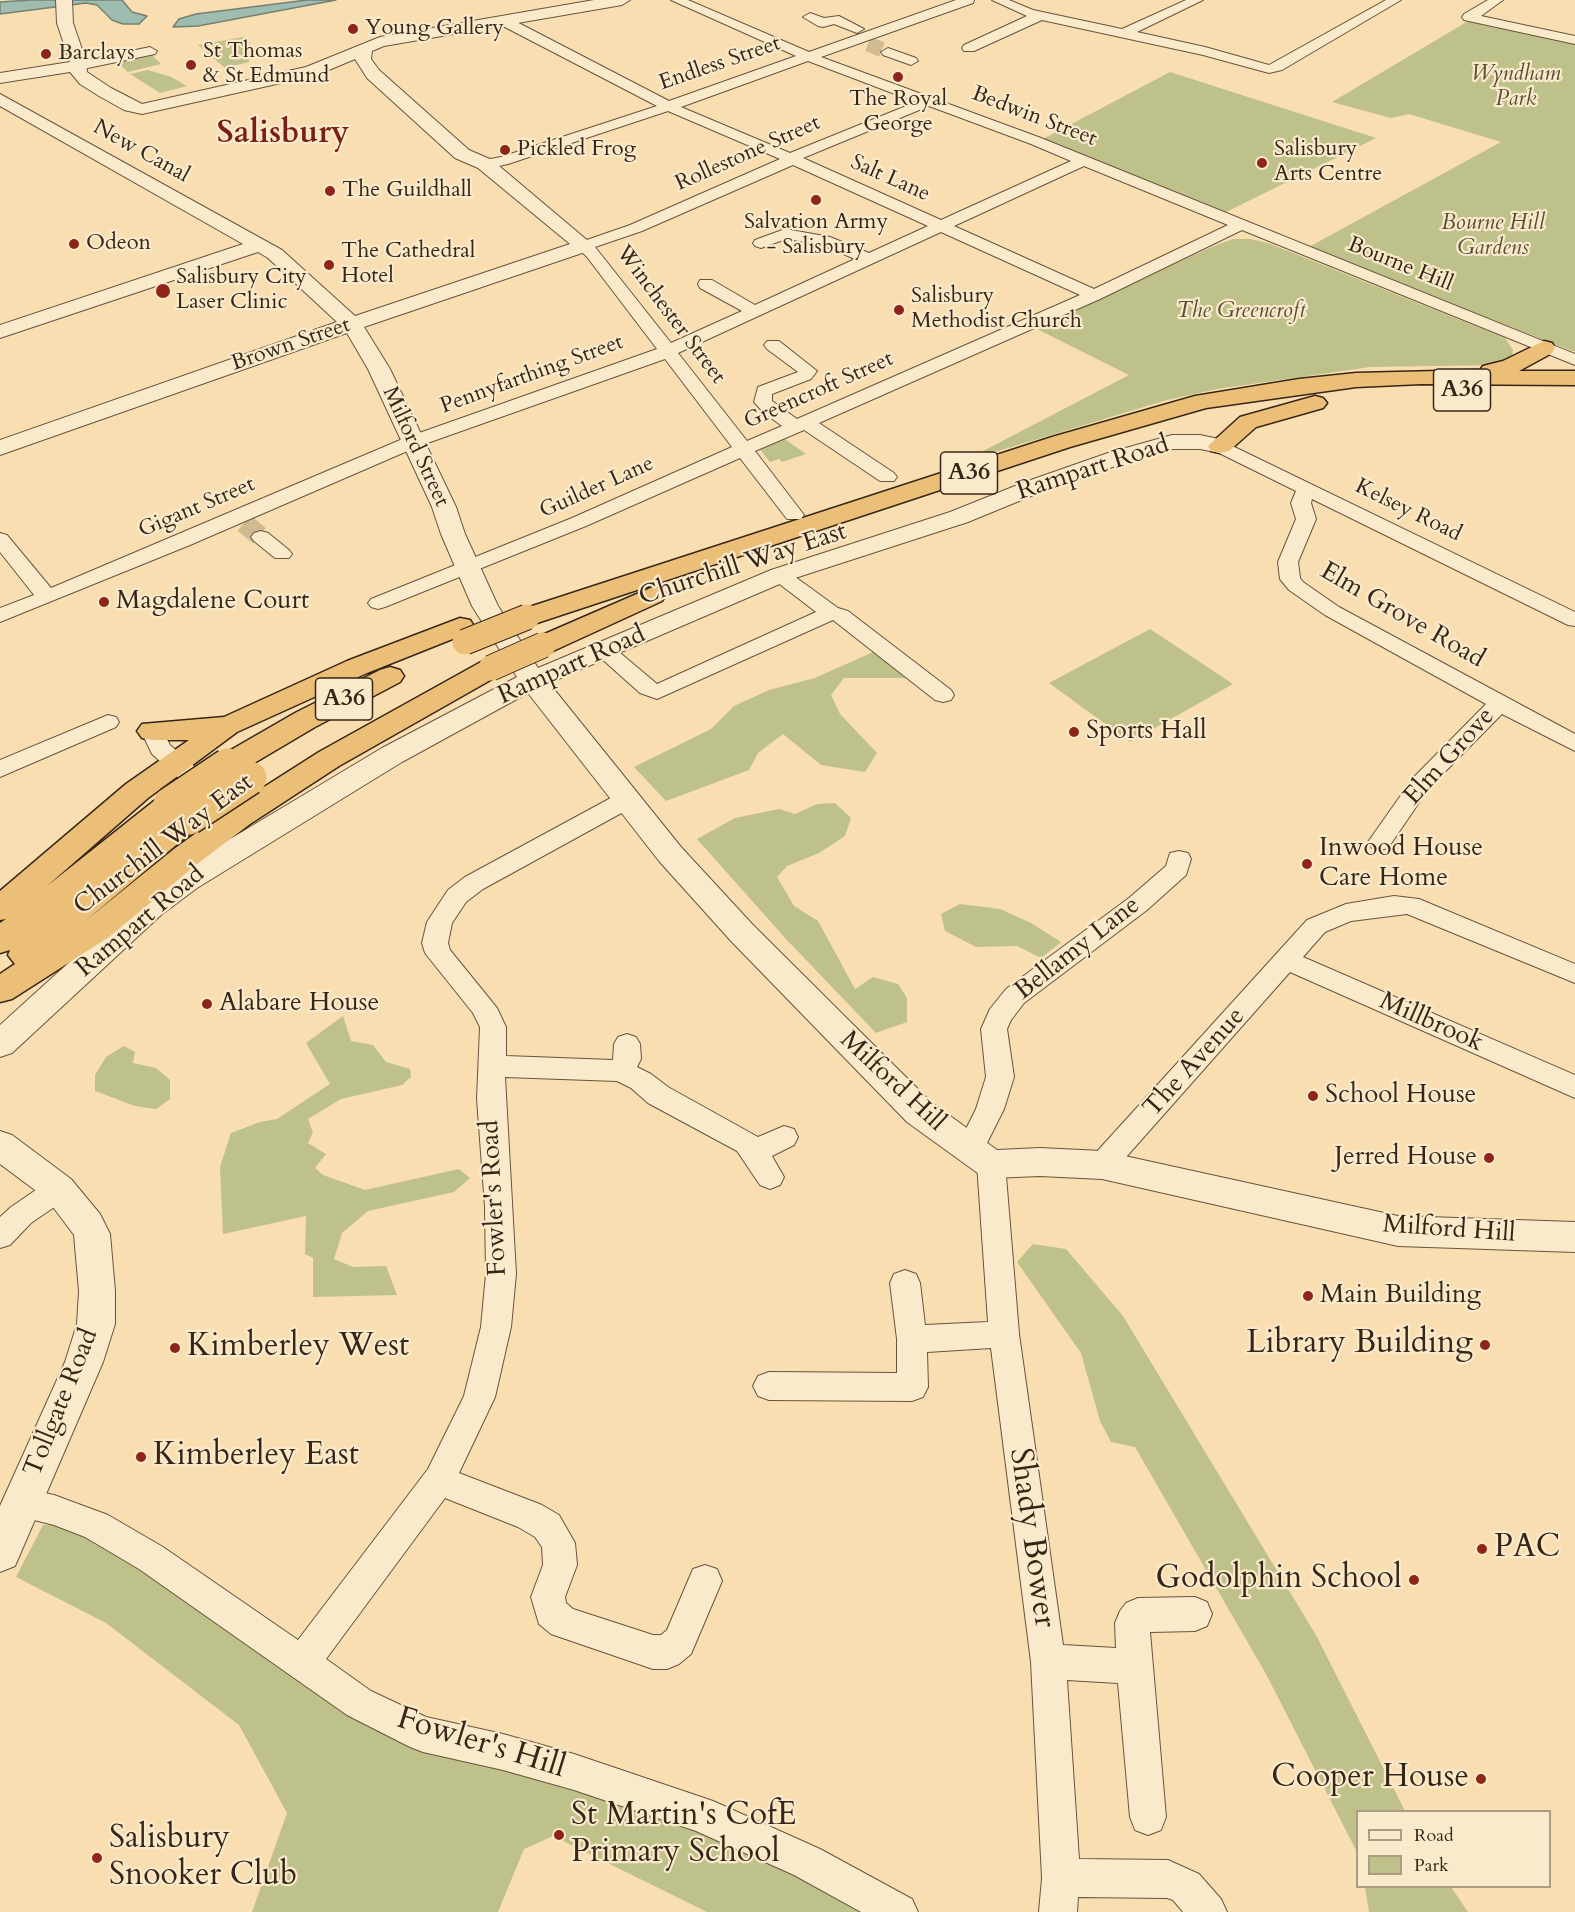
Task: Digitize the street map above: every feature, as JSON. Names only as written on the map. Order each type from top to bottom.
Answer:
[{"type":"highway","points":[[1421,377],[1503,369],[1544,348]]},
{"type":"highway","name":"Churchill Way East","points":[[651,586],[1060,442],[1179,407],[1227,397],[1310,385],[1421,377],[1575,378]]},
{"type":"highway","name":"Churchill Way East","points":[[651,586],[1159,428],[1230,411],[1349,394],[1406,391],[1575,391]]},
{"type":"highway","points":[[1220,446],[1241,427],[1263,416],[1349,394]]},
{"type":"highway","points":[[0,909],[137,791],[230,725],[357,668],[474,648],[531,625],[651,586]]},
{"type":"highway","points":[[0,990],[97,929],[185,857],[239,817],[329,759],[474,648],[531,625],[585,589],[651,586]]},
{"type":"highway","name":"Churchill Way East","points":[[0,941],[179,811],[239,771],[356,716],[474,648]]},
{"type":"highway","points":[[152,731],[188,731],[230,725]]},
{"type":"highway","name":"Churchill Way East","points":[[0,974],[179,811]]},
{"type":"street","points":[[310,71],[380,42],[622,0]]},
{"type":"street","name":"Bedwin Street","points":[[677,0],[808,57],[930,101],[1240,225]]},
{"type":"street","name":"Endless Street","points":[[485,164],[513,158],[668,106],[968,0]]},
{"type":"street","points":[[998,0],[1041,15],[1216,53],[1269,69],[1277,67],[1395,0]]},
{"type":"street","points":[[1124,33],[1197,0]]},
{"type":"street","points":[[1470,2],[1492,3]]},
{"type":"street","points":[[64,3],[65,23],[80,73],[89,83],[130,106],[142,109],[310,71],[342,69],[373,74]]},
{"type":"street","points":[[1492,3],[1469,17],[1575,40]]},
{"type":"street","points":[[969,48],[1041,15]]},
{"type":"street","points":[[810,17],[823,23],[834,19],[864,36]]},
{"type":"street","name":"Salt Lane","points":[[504,21],[668,106],[793,159],[1094,295]]},
{"type":"street","points":[[992,38],[1010,44]]},
{"type":"street","points":[[364,48],[363,59],[373,74]]},
{"type":"street","points":[[0,78],[78,66],[150,51]]},
{"type":"street","points":[[888,52],[910,61]]},
{"type":"street","name":"Winchester Street","points":[[373,74],[462,154],[485,164],[593,254],[794,515]]},
{"type":"street","name":"New Canal","points":[[0,99],[260,245]]},
{"type":"street","name":"Rollestone Street","points":[[584,246],[636,228],[793,159],[795,156],[930,101]]},
{"type":"street","name":"Pennyfarthing Street","points":[[412,442],[538,399],[666,350],[756,312],[1083,161]]},
{"type":"street","name":"Greencroft Street","points":[[744,449],[1094,295],[1240,225]]},
{"type":"street","name":"Bourne Hill","points":[[1240,225],[1575,360]]},
{"type":"street","points":[[761,243],[785,234],[801,236],[824,240],[869,260]]},
{"type":"street","points":[[0,332],[260,245]]},
{"type":"street","name":"Milford Street","points":[[260,245],[289,264],[352,324],[379,369],[444,507],[467,566],[493,620],[532,680]]},
{"type":"street","name":"Brown Street","points":[[0,448],[352,324],[584,246]]},
{"type":"street","points":[[706,284],[756,312]]},
{"type":"street","points":[[773,345],[808,371],[806,375],[764,391],[763,402],[769,408],[887,477]]},
{"type":"street","name":"Rampart Road","points":[[0,1044],[150,907],[186,880],[392,755],[532,680],[780,575],[959,517],[1034,487],[1161,444],[1191,441],[1220,446]]},
{"type":"street","name":"Gigant Street","points":[[0,616],[240,521],[412,442]]},
{"type":"street","name":"Kelsey Road","points":[[1220,446],[1575,620]]},
{"type":"street","name":"Guilder Lane","points":[[378,603],[515,549],[744,449]]},
{"type":"street","name":"Elm Grove Road","points":[[1311,490],[1303,495],[1301,503],[1306,519],[1288,562],[1290,579],[1296,586],[1332,611],[1575,744]]},
{"type":"street","points":[[261,537],[282,554]]},
{"type":"street","points":[[0,539],[47,597]]},
{"type":"street","points":[[780,575],[831,613],[841,615],[943,695]]},
{"type":"street","points":[[604,651],[648,688],[657,692],[668,689],[831,613]]},
{"type":"street","name":"Milford Hill","points":[[532,680],[670,854],[726,916],[919,1112],[980,1157],[1102,1165],[1398,1232],[1575,1237]]},
{"type":"street","name":"Elm Grove","points":[[1380,842],[1421,783],[1501,702]]},
{"type":"street","points":[[0,769],[108,722]]},
{"type":"street","points":[[152,731],[160,749],[174,763],[239,817]]},
{"type":"street","name":"Fowler's Road","points":[[301,1664],[439,1480],[479,1397],[496,1328],[501,1274],[499,1207],[491,1099],[494,1039],[491,1018],[438,953],[435,943],[440,922],[457,896],[474,883],[628,799]]},
{"type":"street","name":"Bellamy Lane","points":[[980,1157],[990,1109],[1000,1077],[994,1029],[999,1016],[1015,996],[1138,904],[1176,869],[1179,859]]},
{"type":"street","points":[[1287,960],[1316,926],[1346,913],[1394,905],[1410,905],[1575,974]]},
{"type":"street","name":"Millbrook","points":[[1287,960],[1575,1087]]},
{"type":"street","name":"The Avenue","points":[[1102,1165],[1287,960]]},
{"type":"street","points":[[621,1071],[628,1059],[627,1044]]},
{"type":"street","points":[[492,1066],[621,1071],[641,1080],[658,1095],[747,1143],[770,1177]]},
{"type":"street","points":[[753,1153],[784,1137]]},
{"type":"street","name":"Tollgate Road","points":[[0,1145],[59,1189],[74,1205],[92,1234],[97,1270],[96,1324],[84,1362],[0,1552]]},
{"type":"street","name":"Shady Bower","points":[[980,1157],[996,1207],[1004,1334],[1048,1662],[1060,1895]]},
{"type":"street","points":[[0,1236],[21,1215],[59,1189]]},
{"type":"street","points":[[769,1386],[912,1387],[912,1339],[905,1283]]},
{"type":"street","points":[[912,1339],[1004,1334]]},
{"type":"street","points":[[439,1480],[530,1516],[547,1526],[558,1544],[560,1565],[548,1597],[551,1612],[563,1622],[653,1652],[667,1652],[679,1642],[705,1581]]},
{"type":"street","name":"Fowler's Hill","points":[[22,1503],[54,1510],[96,1526],[151,1558],[359,1703],[423,1734],[503,1752],[574,1772],[700,1814],[807,1862],[899,1912]]},
{"type":"street","points":[[1148,1817],[1132,1623],[1138,1615],[1195,1614]]},
{"type":"street","points":[[1048,1662],[1134,1666]]},
{"type":"street","points":[[1060,1895],[1168,1879],[1186,1887],[1208,1912]]},
{"type":"green space","name":"Bourne Hill Gardens","points":[[1470,20],[1575,44],[1575,352],[1307,248],[1501,142],[1409,114],[1391,118],[1332,102]]},
{"type":"green space","points":[[243,37],[255,51],[254,55],[248,56],[249,62],[225,68],[198,45]]},
{"type":"green space","points":[[153,54],[161,64],[128,72],[117,62]]},
{"type":"green space","points":[[148,70],[171,77],[187,86],[160,93],[130,74]]},
{"type":"green space","points":[[1170,72],[1376,138],[1224,213],[1043,139]]},
{"type":"green space","name":"The Greencroft","points":[[1233,239],[1250,239],[1268,243],[1505,338],[1513,350],[1512,356],[1502,365],[1370,367],[1217,389],[1167,400],[962,462],[1129,375],[1033,327]]},
{"type":"green space","points":[[783,438],[806,454],[782,462],[779,459],[770,462],[759,448]]},
{"type":"green space","points":[[1150,629],[1233,684],[1130,742],[1049,683]]},
{"type":"green space","points":[[873,652],[909,678],[844,678],[831,695],[840,714],[877,753],[865,772],[821,765],[783,734],[758,753],[749,770],[666,801],[634,767],[711,729],[734,706],[769,690],[815,678]]},
{"type":"green space","points":[[835,803],[851,818],[845,836],[819,853],[787,866],[777,877],[794,906],[818,921],[855,989],[873,977],[898,984],[907,998],[907,1022],[876,1033],[786,939],[697,839],[735,818],[779,809],[795,814],[817,804]]},
{"type":"green space","points":[[960,904],[1000,909],[1031,923],[1061,942],[1041,958],[1017,946],[976,947],[945,931],[941,914]]},
{"type":"green space","points":[[343,1016],[351,1041],[373,1045],[386,1062],[410,1069],[411,1077],[402,1085],[341,1099],[308,1119],[313,1133],[308,1143],[326,1154],[315,1168],[323,1175],[365,1190],[459,1169],[470,1178],[454,1192],[368,1211],[342,1233],[334,1259],[353,1267],[386,1266],[397,1295],[313,1297],[313,1258],[305,1254],[306,1216],[223,1234],[220,1167],[231,1133],[260,1122],[277,1119],[330,1084],[306,1043]]},
{"type":"green space","points":[[124,1046],[135,1052],[133,1063],[156,1068],[170,1080],[170,1099],[156,1109],[135,1106],[95,1091],[95,1075],[106,1057]]},
{"type":"green space","points":[[1033,1244],[1066,1249],[1123,1316],[1317,1637],[1404,1810],[1356,1810],[1356,1850],[1266,1674],[1135,1447],[1111,1442],[1100,1421],[1081,1353],[1017,1262]]},
{"type":"green space","points":[[66,1524],[93,1536],[292,1670],[698,1823],[874,1912],[707,1912],[553,1836],[524,1849],[498,1912],[252,1912],[287,1813],[239,1725],[106,1623],[16,1577],[43,1525]]},
{"type":"green space","points":[[1365,1888],[1452,1888],[1468,1912],[1369,1912]]},
{"type":"shaded area","points":[[122,0],[132,12],[147,16],[139,24],[123,24],[112,20],[97,5],[86,3],[0,14],[0,2]]},
{"type":"shaded area","points":[[307,0],[336,0],[198,26],[173,27],[179,19],[196,14]]},
{"type":"tunnel","points":[[868,44],[888,52]]},
{"type":"tunnel","points":[[244,523],[261,537]]},
{"type":"place","name":"Young Gallery","points":[[353,29]]},
{"type":"place","name":"Barclays","points":[[46,54]]},
{"type":"place","name":"St Thomas & St Edmund","points":[[191,65]]},
{"type":"place","name":"The Royal George","points":[[898,77]]},
{"type":"place","name":"Pickled Frog","points":[[505,150]]},
{"type":"place","name":"Salisbury Arts Centre","points":[[1262,163]]},
{"type":"place","name":"The Guildhall","points":[[330,191]]},
{"type":"place","name":"Salvation Army - Salisbury","points":[[816,200]]},
{"type":"place","name":"Odeon","points":[[74,244]]},
{"type":"place","name":"The Cathedral Hotel","points":[[329,265]]},
{"type":"place","name":"Salisbury City Laser Clinic","points":[[163,291]]},
{"type":"place","name":"Salisbury Methodist Church","points":[[899,310]]},
{"type":"place","name":"Magdalene Court","points":[[104,602]]},
{"type":"place","name":"Sports Hall","points":[[1074,732]]},
{"type":"place","name":"Inwood House Care Home","points":[[1307,864]]},
{"type":"place","name":"Alabare House","points":[[207,1004]]},
{"type":"place","name":"School House","points":[[1313,1096]]},
{"type":"place","name":"Jerred House","points":[[1489,1158]]},
{"type":"place","name":"Main Building","points":[[1308,1296]]},
{"type":"place","name":"Library Building","points":[[1485,1345]]},
{"type":"place","name":"Kimberley West","points":[[175,1348]]},
{"type":"place","name":"Kimberley East","points":[[141,1457]]},
{"type":"place","name":"PAC","points":[[1482,1549]]},
{"type":"place","name":"Godolphin School","points":[[1414,1580]]},
{"type":"place","name":"Cooper House","points":[[1481,1779]]},
{"type":"place","name":"St Martin's CofE Primary School","points":[[559,1835]]},
{"type":"place","name":"Salisbury Snooker Club","points":[[97,1858]]},
{"type":"district","name":"Salisbury","points":[[283,135]]},
{"type":"park label","name":"Wyndham Park","points":[[1516,88]]}]
